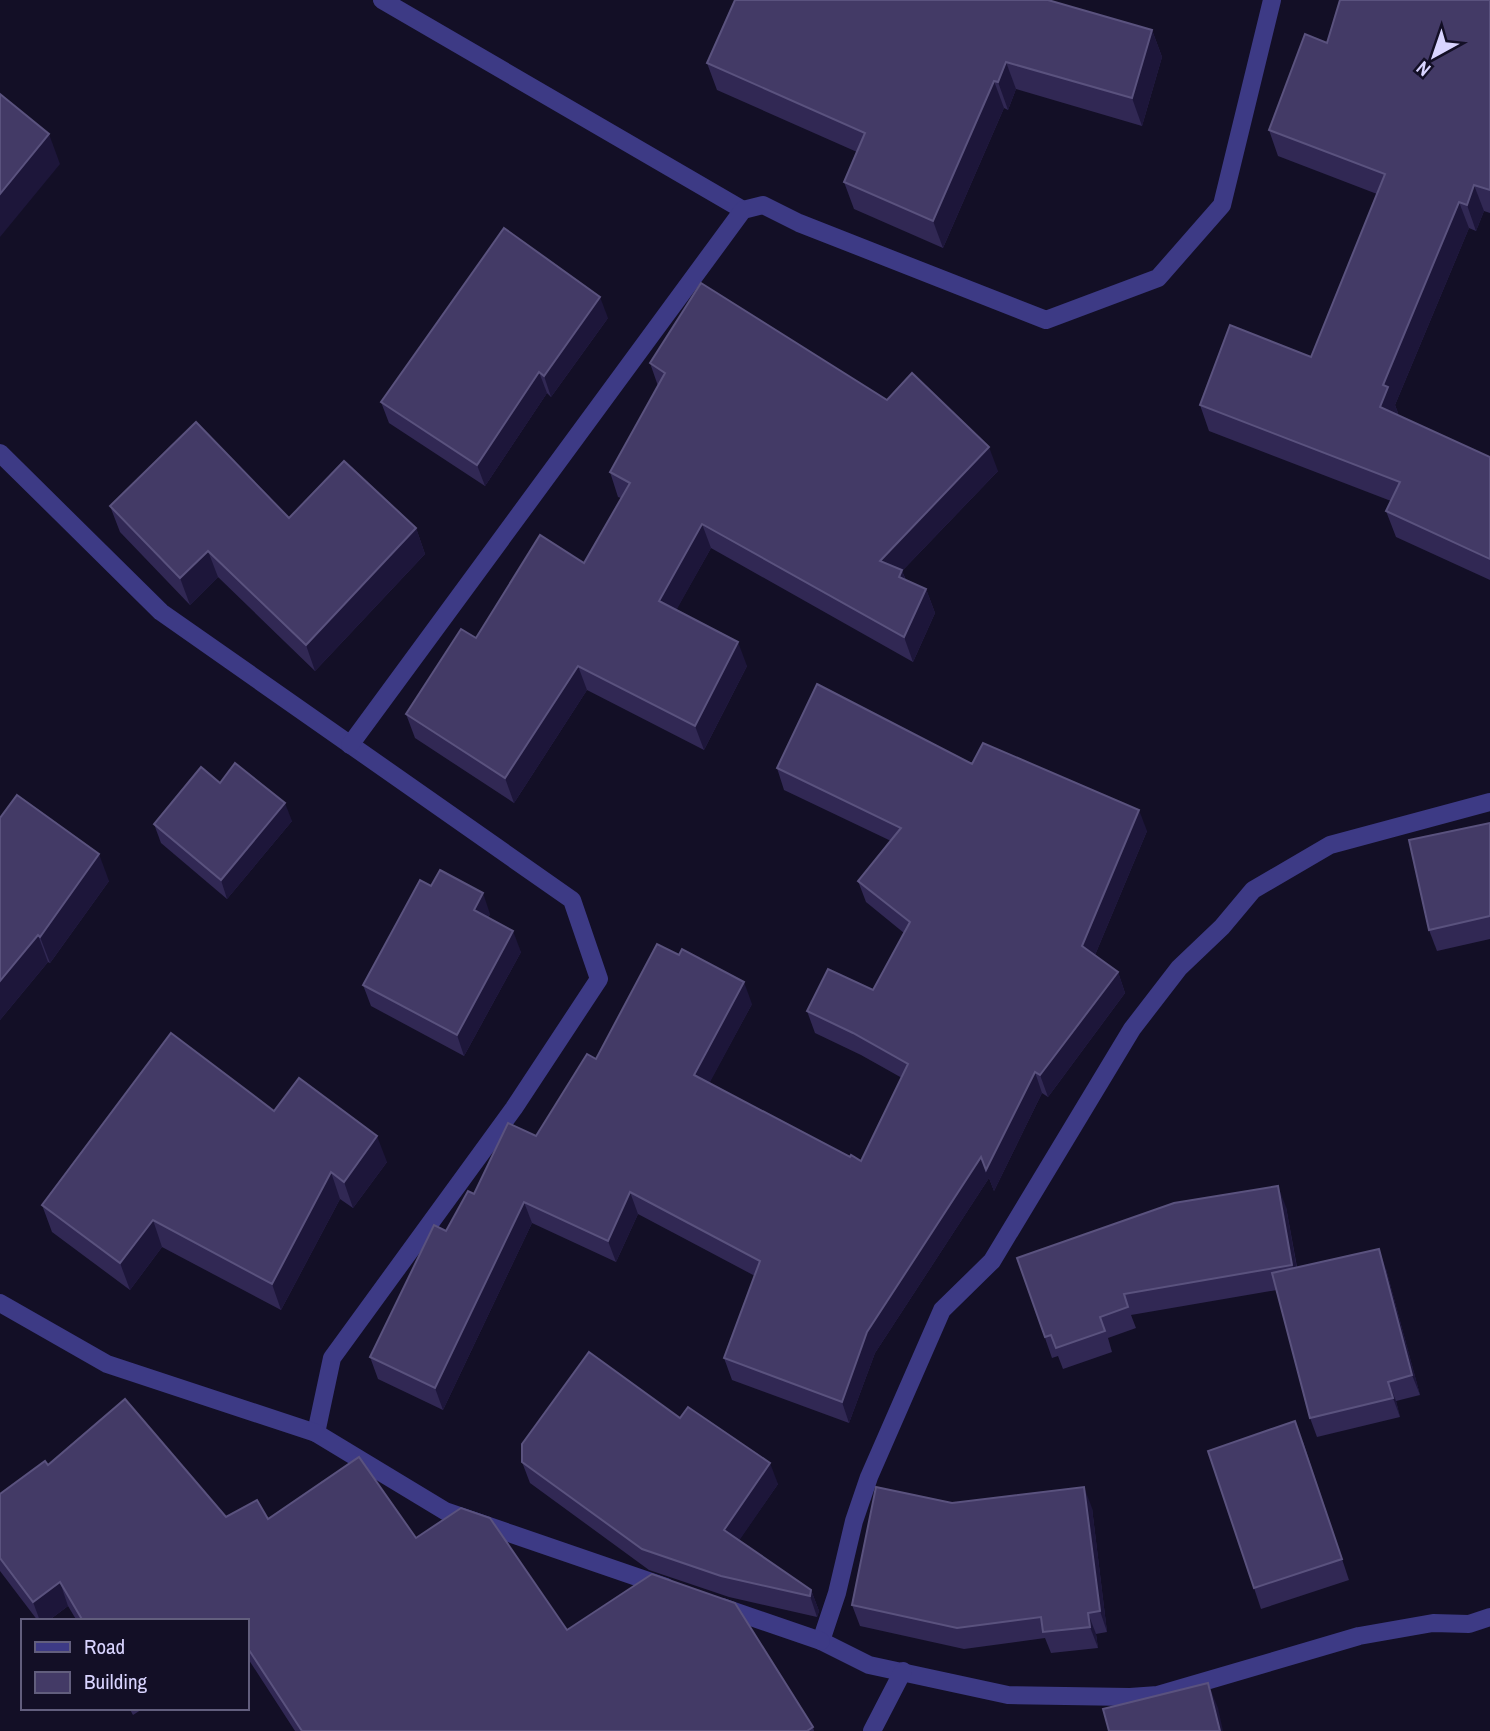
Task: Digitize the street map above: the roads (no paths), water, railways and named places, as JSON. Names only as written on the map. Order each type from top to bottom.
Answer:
[{"type":"street","points":[[382,0],[743,210]]},
{"type":"street","points":[[350,745],[743,210],[763,205],[799,222],[1046,320],[1158,278],[1222,205],[1272,0]]},
{"type":"street","points":[[0,453],[161,612],[572,900],[599,979],[514,1108],[332,1358],[316,1433]]},
{"type":"street","points":[[821,1641],[869,1477],[942,1310],[992,1261],[1132,1029],[1179,968],[1222,927],[1253,890],[1330,845],[1490,802]]},
{"type":"street","points":[[0,1303],[107,1364],[316,1433],[445,1511],[678,1592]]},
{"type":"street","points":[[705,1601],[821,1641],[869,1665],[1008,1695],[1157,1695],[1359,1636],[1433,1623],[1468,1624],[1490,1618]]},
{"type":"street","points":[[872,1731],[903,1671]]}]
